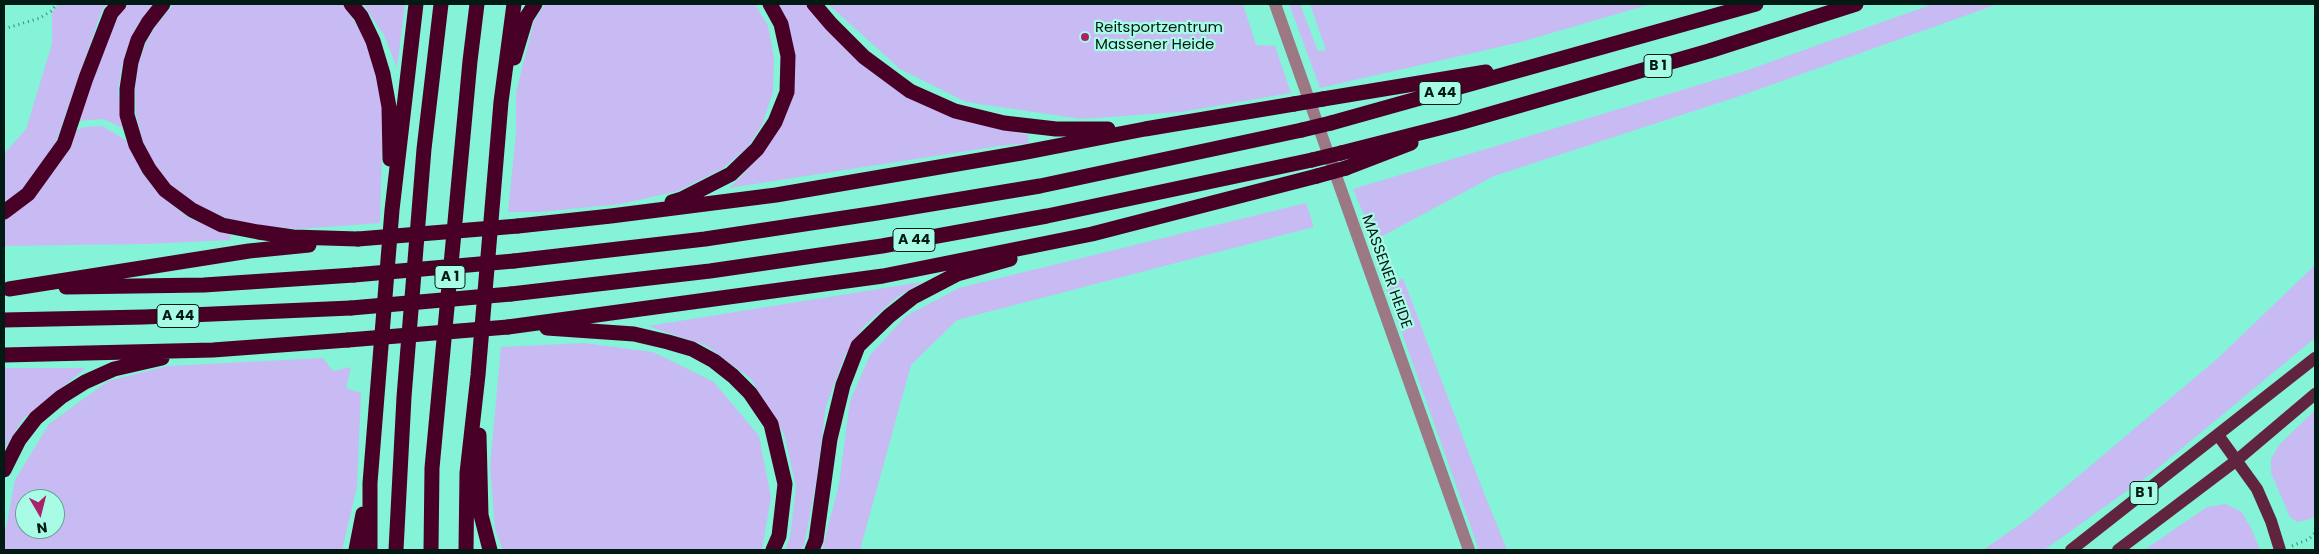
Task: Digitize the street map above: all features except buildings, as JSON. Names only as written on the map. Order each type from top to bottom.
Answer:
[{"type":"highway","points":[[4,212],[28,194],[64,144],[111,14],[119,4]]},
{"type":"highway","points":[[163,4],[138,40],[133,55],[127,89],[127,115],[136,145],[149,169],[165,190],[192,210],[222,225],[293,236],[358,240]]},
{"type":"highway","points":[[351,4],[360,16],[373,41],[383,74],[389,107],[392,210]]},
{"type":"highway","points":[[370,550],[370,483],[392,210],[416,4]]},
{"type":"highway","name":"A 1","points":[[396,550],[404,397],[423,159],[441,4]]},
{"type":"highway","name":"A 1","points":[[432,550],[432,468],[477,4]]},
{"type":"highway","points":[[466,550],[467,473],[478,375],[501,102],[514,4]]},
{"type":"highway","points":[[501,102],[526,18],[535,4]]},
{"type":"highway","points":[[611,216],[682,200],[730,174],[757,149],[775,122],[787,92],[786,48],[781,24],[770,4]]},
{"type":"highway","points":[[814,4],[864,57],[910,91],[954,111],[1004,123],[1056,129],[1145,129]]},
{"type":"highway","name":"B 1","points":[[1549,63],[1756,4]]},
{"type":"highway","name":"B 1","points":[[1459,123],[1708,51],[1856,4]]},
{"type":"highway","points":[[6,289],[249,251],[611,216],[786,193],[1022,153],[1145,129],[1549,63]]},
{"type":"highway","name":"A 44","points":[[6,289],[204,285],[354,276],[514,261],[705,239],[1040,186],[1331,123],[1549,63]]},
{"type":"highway","points":[[812,550],[816,540],[830,439],[842,385],[858,346],[889,316],[913,297],[957,274],[1092,234],[1346,168],[1459,123]]},
{"type":"highway","name":"A 44","points":[[4,320],[144,317],[351,308],[511,294],[710,271],[882,246],[1047,216],[1312,160],[1459,123]]},
{"type":"highway","points":[[4,355],[213,350],[508,327],[883,276],[1092,234]]},
{"type":"highway","points":[[508,327],[597,330],[634,334],[692,349],[714,361],[733,376],[750,393],[771,424],[785,484],[780,536],[773,550]]},
{"type":"highway","points":[[4,470],[19,440],[36,418],[85,382],[114,369],[151,360],[213,350]]},
{"type":"highway","points":[[478,375],[481,516],[490,550]]},
{"type":"highway","points":[[356,550],[370,483]]},
{"type":"main road","points":[[2282,550],[2256,489],[2218,435],[2315,358]]},
{"type":"main road","points":[[2237,460],[2315,394]]},
{"type":"main road","name":"B 1","points":[[2071,550],[2218,435]]},
{"type":"main road","name":"B 1","points":[[2118,550],[2237,460]]},
{"type":"street","name":"MASSENER HEIDE","points":[[1275,4],[1469,550]]},
{"type":"path","points":[[4,29],[40,18],[51,11],[57,4]]},
{"type":"path","points":[[2282,550],[2309,539],[2315,533]]},
{"type":"shaded area","points":[[59,4],[107,4],[102,10],[56,142],[23,189],[4,203],[4,154],[26,129],[52,44],[52,12]]},
{"type":"shaded area","points":[[128,4],[153,4],[138,24],[122,65],[118,92],[123,128],[103,119],[77,121],[117,17]]},
{"type":"shaded area","points":[[174,4],[343,4],[366,40],[377,74],[383,107],[380,223],[299,229],[261,226],[229,219],[198,206],[172,187],[156,167],[143,142],[136,115],[135,90],[138,64],[146,43],[156,25]]},
{"type":"shaded area","points":[[363,4],[405,4],[397,68],[384,35]]},
{"type":"shaded area","points":[[545,4],[755,4],[768,26],[774,58],[773,92],[762,125],[748,147],[722,169],[678,191],[621,204],[540,212],[508,212],[516,133],[516,92],[534,21]]},
{"type":"shaded area","points":[[777,4],[808,4],[951,116],[1028,135],[1029,143],[729,188],[763,151],[792,90]]},
{"type":"shaded area","points":[[828,4],[1243,4],[1256,45],[1275,46],[1291,93],[1181,112],[1081,119],[966,102],[900,69]]},
{"type":"shaded area","points":[[1289,4],[1300,4],[1318,51],[1326,50],[1310,4],[1651,4],[1521,42],[1320,88]]},
{"type":"shaded area","points":[[1933,4],[1998,4],[1743,95],[1494,176],[1375,240],[1353,189],[1745,71]]},
{"type":"shaded area","points":[[102,126],[127,141],[143,174],[160,195],[189,218],[231,235],[230,240],[149,244],[4,246],[4,218],[73,132],[84,127]]},
{"type":"shaded area","points":[[1306,203],[1314,227],[957,320],[911,365],[860,550],[822,550],[839,484],[850,401],[870,355],[906,316],[959,288]]},
{"type":"shaded area","points":[[2315,265],[2315,338],[2152,473],[2044,550],[1983,550],[2026,520],[2217,359]]},
{"type":"shaded area","points":[[1403,278],[1507,550],[1479,550],[1386,288]]},
{"type":"shaded area","points":[[922,282],[896,298],[864,326],[845,355],[826,406],[816,483],[804,545],[801,550],[785,550],[790,537],[796,486],[784,434],[751,379],[707,346],[648,326]]},
{"type":"shaded area","points":[[584,343],[653,352],[714,382],[759,436],[771,497],[762,550],[503,550],[495,530],[490,466],[501,347]]},
{"type":"shaded area","points":[[323,358],[333,371],[351,367],[346,388],[361,393],[357,487],[342,550],[4,550],[4,538],[15,480],[49,424],[108,381],[168,366]]},
{"type":"shaded area","points":[[4,368],[86,368],[23,419],[4,450]]},
{"type":"shaded area","points":[[2315,410],[2315,516],[2308,520],[2297,522],[2290,517],[2271,473],[2271,459],[2279,445]]},
{"type":"shaded area","points":[[2226,504],[2242,512],[2260,550],[2144,550],[2207,507]]},
{"type":"place","name":"Reitsportzentrum Massener Heide","points":[[1085,37]]}]
